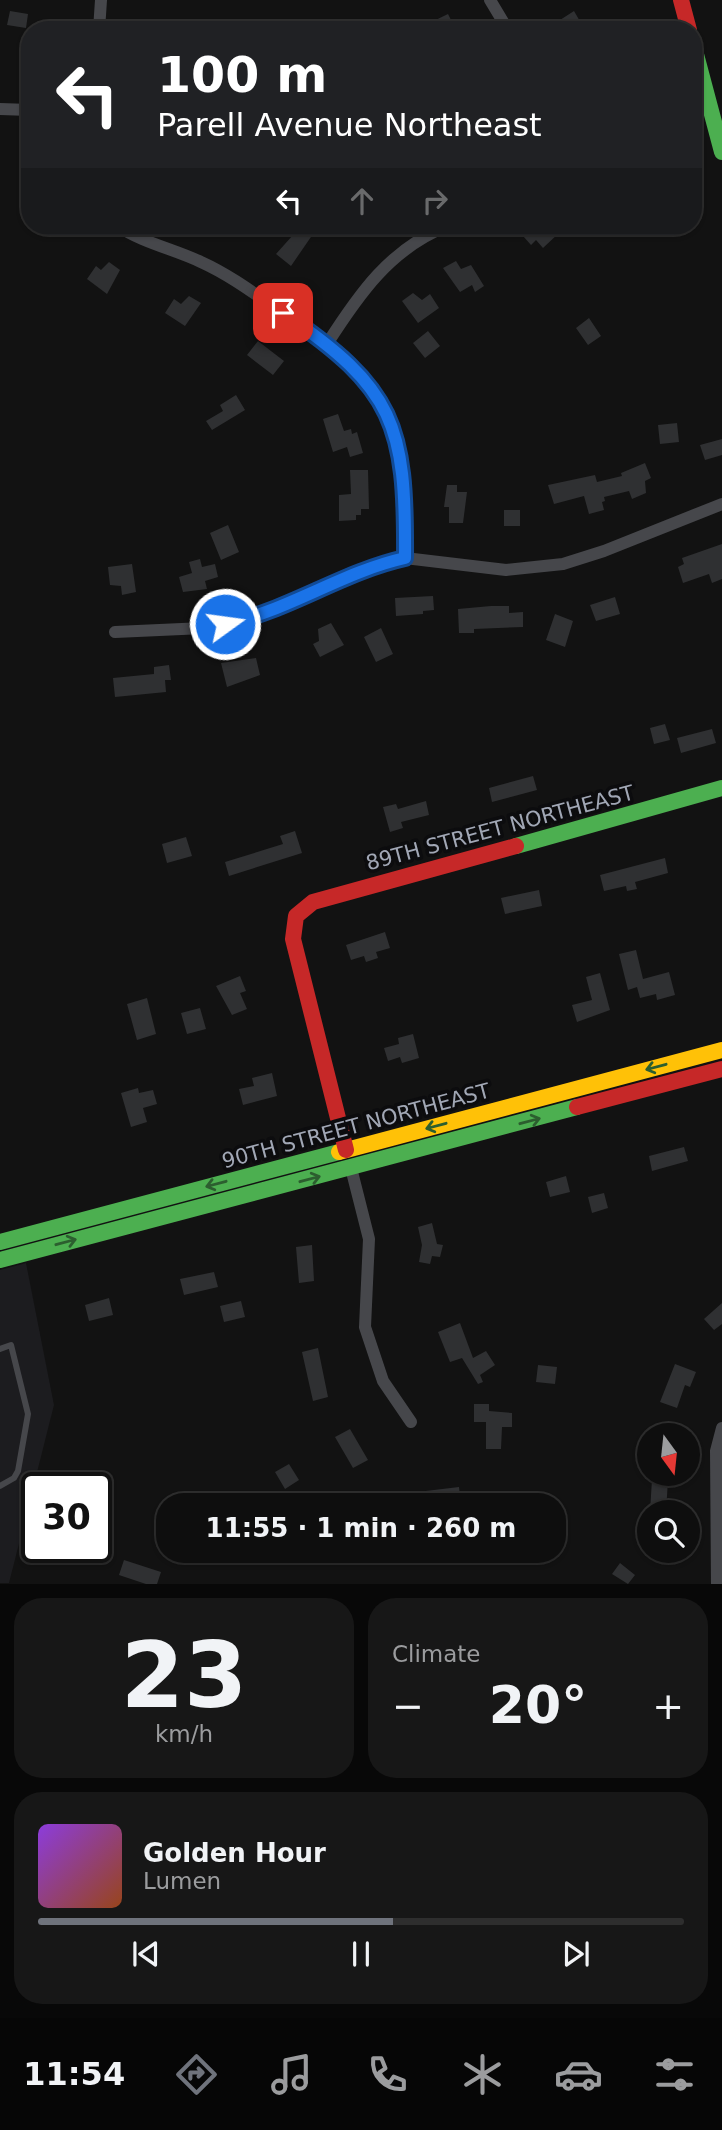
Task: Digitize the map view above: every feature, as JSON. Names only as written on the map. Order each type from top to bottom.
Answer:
[{"type":"main road","points":[[681,0],[687,21]]},
{"type":"main road","points":[[702,78],[722,152]]},
{"type":"main road","name":"89TH STREET NORTHEAST","points":[[346,1150],[293,939],[295,916],[301,908],[313,902],[722,788]]},
{"type":"main road","name":"90TH STREET NORTHEAST","points":[[0,1242],[722,1050]]},
{"type":"main road","name":"90TH STREET NORTHEAST","points":[[0,1260],[722,1069]]},
{"type":"street","points":[[100,21],[101,0]]},
{"type":"street","points":[[490,0],[503,21]]},
{"type":"street","points":[[0,109],[21,110]]},
{"type":"street","points":[[132,235],[201,262],[228,276],[327,344],[363,376],[379,398],[393,429],[405,494],[405,558]]},
{"type":"street","points":[[327,344],[378,272],[410,243],[427,235]]},
{"type":"street","points":[[115,632],[204,628],[239,621],[281,607],[348,575],[405,558],[492,569],[532,570],[589,557],[722,503]]},
{"type":"street","points":[[351,1168],[369,1239],[365,1327],[383,1381],[411,1422]]},
{"type":"street","points":[[717,1584],[716,1461],[722,1428]]},
{"type":"lane","points":[[0,1349],[11,1345],[28,1414],[18,1471],[14,1479],[0,1486]]},
{"type":"shaded area","points":[[26,1263],[54,1405],[37,1472],[21,1472],[21,1536],[9,1583],[0,1583],[0,1270]]},
{"type":"building","points":[[10,11],[28,14],[27,21],[21,21],[21,27],[7,25]]},
{"type":"building","points":[[574,11],[580,21],[561,21]]},
{"type":"building","points":[[448,14],[452,21],[434,21]]},
{"type":"building","points":[[293,235],[312,235],[291,266],[276,254]]},
{"type":"building","points":[[557,235],[543,248],[536,240],[531,245],[523,236]]},
{"type":"building","points":[[456,261],[461,269],[471,265],[484,286],[475,292],[472,285],[460,292],[443,268]]},
{"type":"building","points":[[109,262],[120,270],[107,294],[87,279],[96,266],[101,270]]},
{"type":"building","points":[[413,293],[422,300],[430,294],[439,308],[418,323],[402,301]]},
{"type":"building","points":[[189,296],[201,303],[185,326],[165,313],[174,299],[181,304]]},
{"type":"building","points":[[589,318],[601,336],[588,345],[576,328]]},
{"type":"building","points":[[428,331],[440,346],[425,358],[413,343]]},
{"type":"building","points":[[258,341],[284,361],[273,375],[247,355]]},
{"type":"building","points":[[236,395],[245,410],[212,430],[206,421],[223,411],[220,405]]},
{"type":"building","points":[[338,414],[344,431],[351,429],[352,434],[357,432],[363,453],[350,457],[347,447],[333,452],[323,419]]},
{"type":"building","points":[[677,423],[679,442],[660,444],[658,425]]},
{"type":"building","points":[[722,439],[722,455],[705,460],[700,445]]},
{"type":"building","points":[[645,463],[651,478],[645,481],[646,493],[632,499],[629,491],[604,497],[604,510],[589,514],[584,496],[554,504],[548,485],[595,475],[597,482],[622,476],[621,473]]},
{"type":"building","points":[[350,470],[368,470],[369,509],[361,509],[361,515],[356,515],[356,520],[339,521],[339,495],[351,494]]},
{"type":"building","points":[[447,485],[457,485],[457,492],[467,492],[463,523],[449,523],[449,507],[444,507]]},
{"type":"building","points":[[504,510],[520,510],[520,526],[504,526]]},
{"type":"building","points":[[228,525],[239,552],[221,560],[210,533]]},
{"type":"building","points":[[722,544],[722,579],[712,583],[709,574],[683,583],[678,567],[684,564],[682,558]]},
{"type":"building","points":[[200,559],[202,567],[215,564],[218,577],[205,581],[207,589],[183,592],[179,577],[192,573],[189,562]]},
{"type":"building","points":[[132,564],[136,592],[122,595],[121,586],[110,585],[108,567]]},
{"type":"building","points":[[433,596],[434,610],[423,611],[423,614],[396,616],[395,598]]},
{"type":"building","points":[[615,597],[620,614],[596,621],[590,605]]},
{"type":"building","points":[[509,606],[509,613],[523,612],[523,627],[474,629],[474,633],[459,633],[458,609]]},
{"type":"building","points":[[555,614],[573,621],[565,647],[546,640]]},
{"type":"building","points":[[331,623],[344,645],[320,657],[313,644],[319,641],[318,629]]},
{"type":"building","points":[[381,628],[393,654],[376,662],[364,637]]},
{"type":"building","points":[[256,658],[260,675],[227,687],[221,663]]},
{"type":"building","points":[[169,665],[171,680],[165,680],[166,692],[115,697],[113,678],[154,674],[154,667]]},
{"type":"building","points":[[665,724],[670,740],[654,744],[650,728]]},
{"type":"building","points":[[712,729],[716,743],[681,753],[677,738]]},
{"type":"building","points":[[533,776],[537,790],[492,802],[489,788]]},
{"type":"building","points":[[426,801],[429,815],[401,822],[403,828],[390,832],[383,807],[396,804],[398,809]]},
{"type":"building","points":[[295,831],[302,853],[229,876],[225,862],[283,844],[280,836]]},
{"type":"building","points":[[186,837],[192,856],[167,863],[162,844]]},
{"type":"building","points":[[665,858],[668,873],[635,882],[637,889],[627,891],[626,886],[604,891],[600,875]]},
{"type":"building","points":[[539,890],[542,906],[505,914],[501,898]]},
{"type":"building","points":[[385,932],[390,948],[376,952],[378,958],[366,962],[364,956],[351,960],[346,945]]},
{"type":"building","points":[[636,950],[643,979],[669,972],[675,995],[657,1000],[656,994],[640,998],[637,987],[628,990],[619,954]]},
{"type":"building","points":[[600,973],[610,1010],[577,1022],[572,1005],[592,1000],[586,977]]},
{"type":"building","points":[[240,976],[246,991],[240,993],[247,1009],[232,1015],[216,986]]},
{"type":"building","points":[[147,998],[156,1034],[137,1040],[127,1004]]},
{"type":"building","points":[[200,1008],[206,1029],[187,1034],[181,1013]]},
{"type":"building","points":[[413,1034],[419,1058],[402,1063],[400,1057],[388,1061],[384,1048],[399,1044],[398,1038]]},
{"type":"building","points":[[272,1073],[277,1096],[243,1105],[239,1089],[254,1086],[252,1078]]},
{"type":"building","points":[[138,1088],[139,1093],[153,1090],[157,1104],[143,1108],[147,1122],[131,1127],[121,1093]]},
{"type":"building","points":[[684,1147],[688,1161],[652,1171],[649,1156]]},
{"type":"building","points":[[566,1176],[570,1192],[550,1197],[546,1182]]},
{"type":"building","points":[[604,1193],[608,1208],[592,1213],[588,1197]]},
{"type":"building","points":[[432,1223],[437,1244],[443,1245],[440,1257],[432,1256],[430,1264],[419,1262],[422,1245],[418,1227]]},
{"type":"building","points":[[312,1245],[314,1281],[299,1283],[296,1247]]},
{"type":"building","points":[[214,1272],[218,1287],[184,1295],[180,1279]]},
{"type":"building","points":[[109,1298],[113,1315],[89,1321],[85,1305]]},
{"type":"building","points":[[241,1301],[245,1317],[224,1322],[220,1306]]},
{"type":"building","points":[[722,1303],[722,1324],[714,1330],[704,1319]]},
{"type":"building","points":[[460,1323],[473,1358],[486,1351],[495,1365],[480,1375],[483,1382],[478,1384],[462,1358],[450,1362],[438,1332]]},
{"type":"building","points":[[318,1348],[328,1397],[313,1401],[302,1352]]},
{"type":"building","points":[[675,1364],[696,1372],[690,1387],[685,1385],[677,1408],[660,1402]]},
{"type":"building","points":[[538,1365],[557,1367],[555,1384],[536,1382]]},
{"type":"building","points":[[474,1404],[489,1404],[489,1411],[512,1413],[512,1427],[502,1427],[501,1449],[486,1449],[486,1422],[474,1422]]},
{"type":"building","points":[[350,1429],[368,1460],[353,1468],[335,1437]]},
{"type":"building","points":[[289,1464],[299,1480],[285,1489],[275,1472]]},
{"type":"building","points":[[652,1486],[668,1486],[667,1500],[651,1500]]},
{"type":"building","points":[[459,1487],[460,1493],[409,1493]]},
{"type":"building","points":[[124,1560],[161,1572],[157,1584],[146,1584],[119,1575]]},
{"type":"building","points":[[620,1563],[635,1575],[628,1584],[612,1574]]},
{"type":"traffic: fast","points":[[702,77],[722,152]]},
{"type":"traffic: fast","points":[[516,846],[722,788]]},
{"type":"traffic: fast","points":[[0,1260],[577,1107]]},
{"type":"traffic: fast","points":[[0,1242],[339,1152]]},
{"type":"traffic: slow","points":[[339,1152],[722,1050]]},
{"type":"traffic: jam","points":[[681,0],[687,21]]},
{"type":"traffic: jam","points":[[346,1150],[293,939],[296,916],[313,902],[516,846]]},
{"type":"traffic: jam","points":[[577,1107],[722,1069]]},
{"type":"route","points":[[225,624],[281,607],[316,589],[377,564],[405,558],[405,494],[402,467],[398,443],[379,398],[363,376],[340,355],[283,313]]}]
